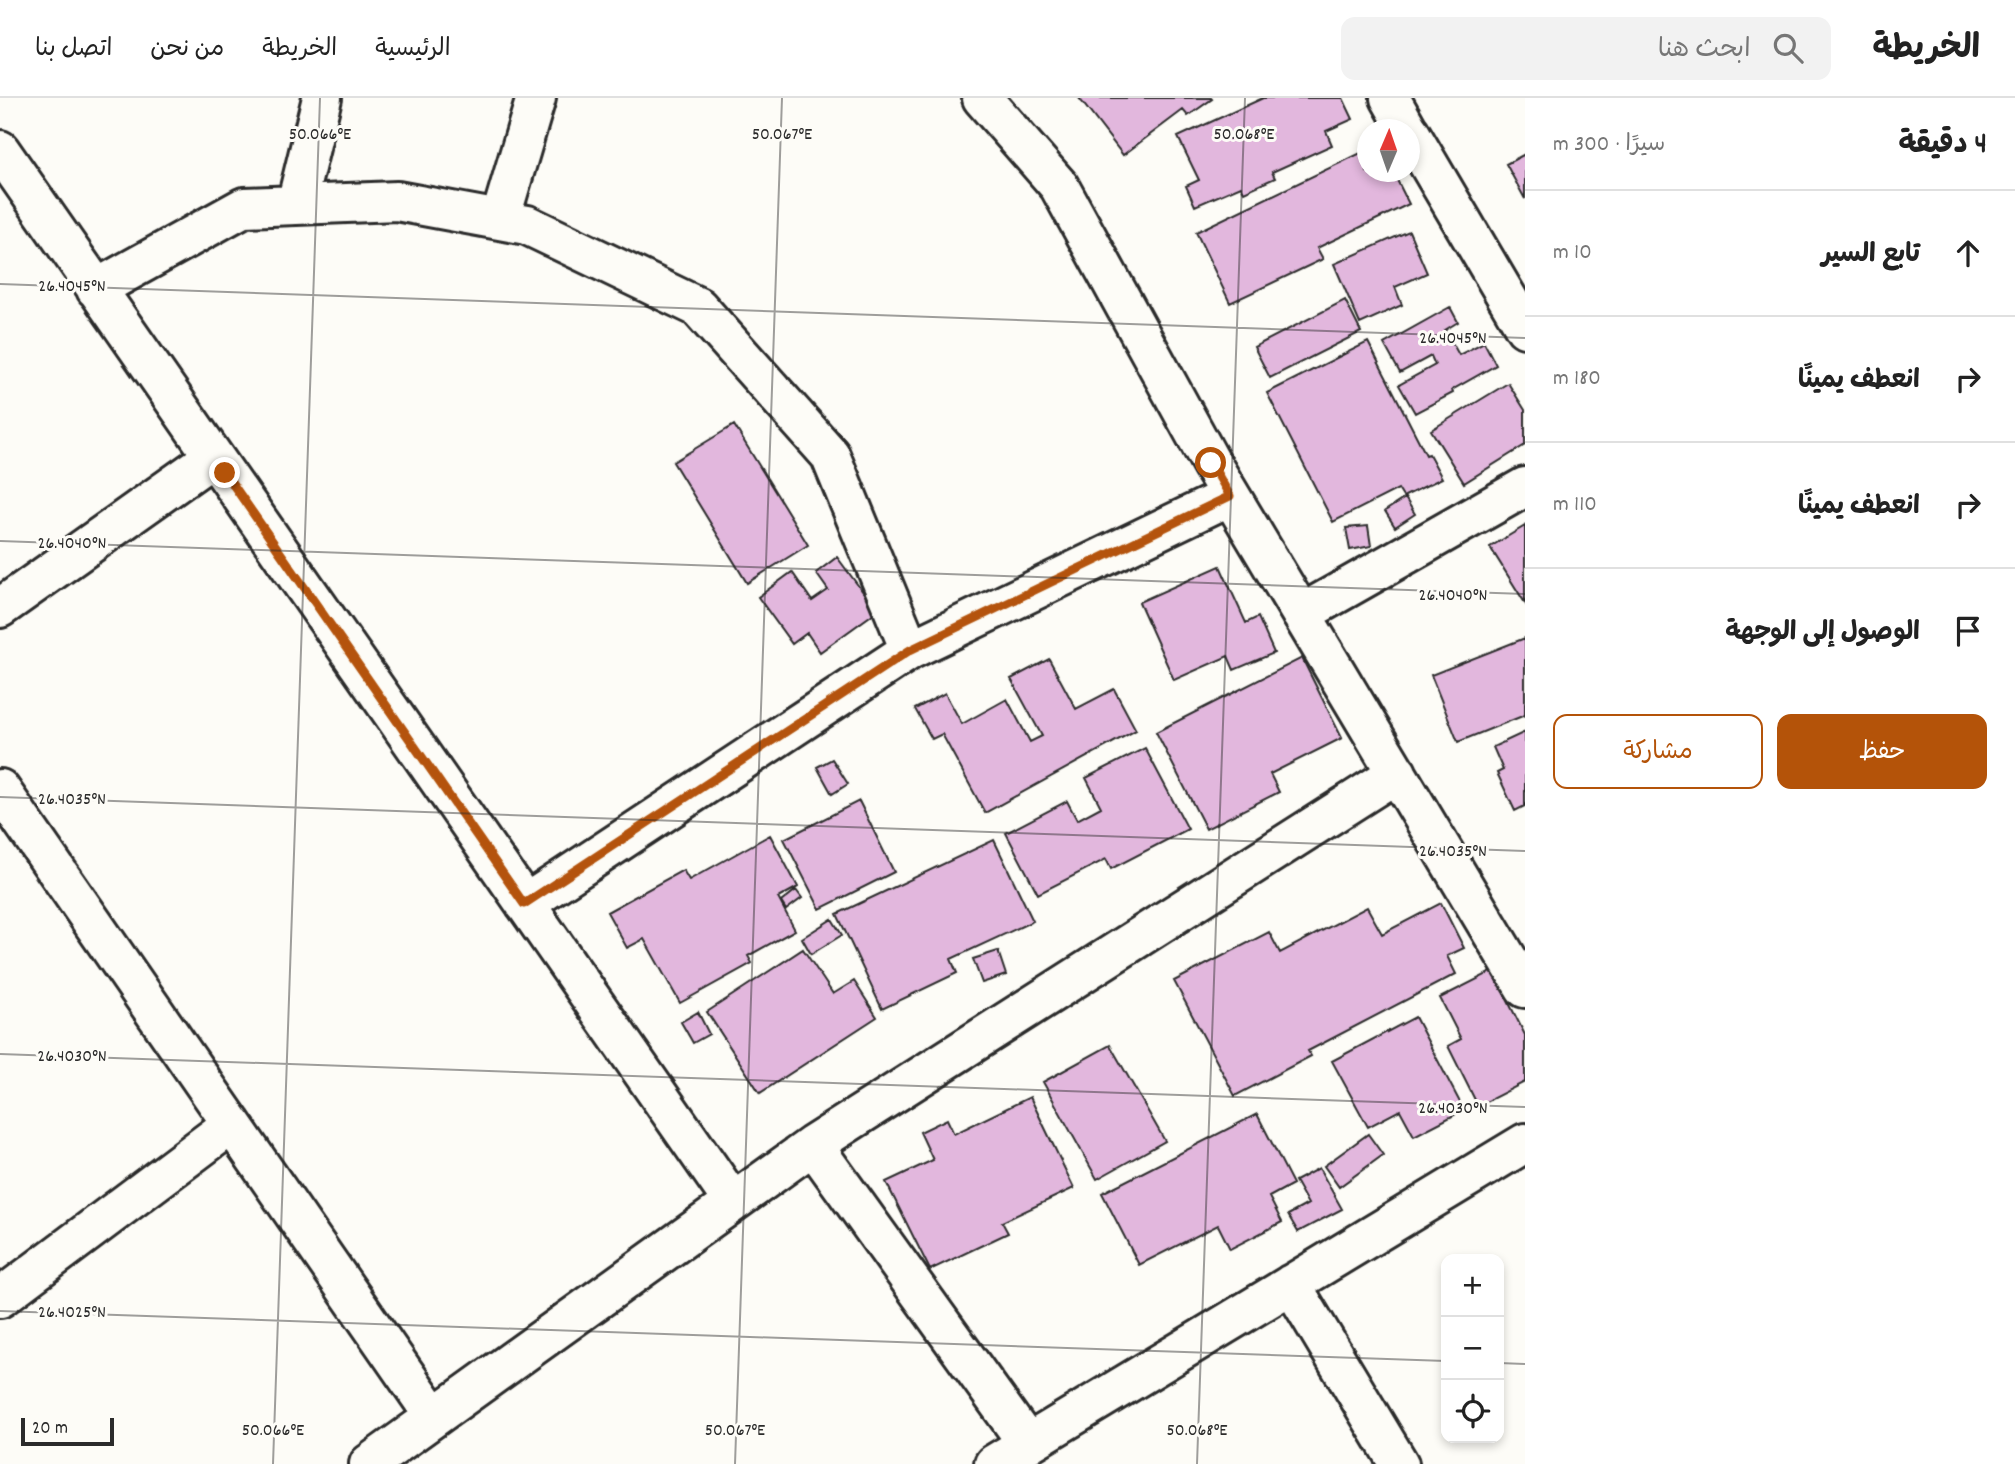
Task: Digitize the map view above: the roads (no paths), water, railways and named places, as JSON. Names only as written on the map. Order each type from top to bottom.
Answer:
[{"type":"street","points":[[296,205],[322,98]]},
{"type":"street","points":[[500,220],[536,98]]},
{"type":"street","points":[[982,98],[1059,186],[1230,496],[1525,988]]},
{"type":"street","points":[[1390,98],[1402,119]]},
{"type":"street","points":[[1420,148],[1521,312]]},
{"type":"street","points":[[0,150],[733,1202]]},
{"type":"street","points":[[96,289],[244,207],[397,201],[527,225],[698,307],[830,455],[910,650]]},
{"type":"street","points":[[0,608],[213,457]]},
{"type":"street","points":[[1301,614],[1525,487]]},
{"type":"street","points":[[524,904],[910,650],[1230,496]]},
{"type":"street","points":[[369,1464],[813,1145],[1396,773]]},
{"type":"street","points":[[0,789],[434,1416]]},
{"type":"street","points":[[0,1297],[232,1124]]},
{"type":"street","points":[[994,1464],[1525,1143]]},
{"type":"street","points":[[813,1145],[1028,1444]]},
{"type":"street","points":[[1291,1284],[1399,1464]]}]
